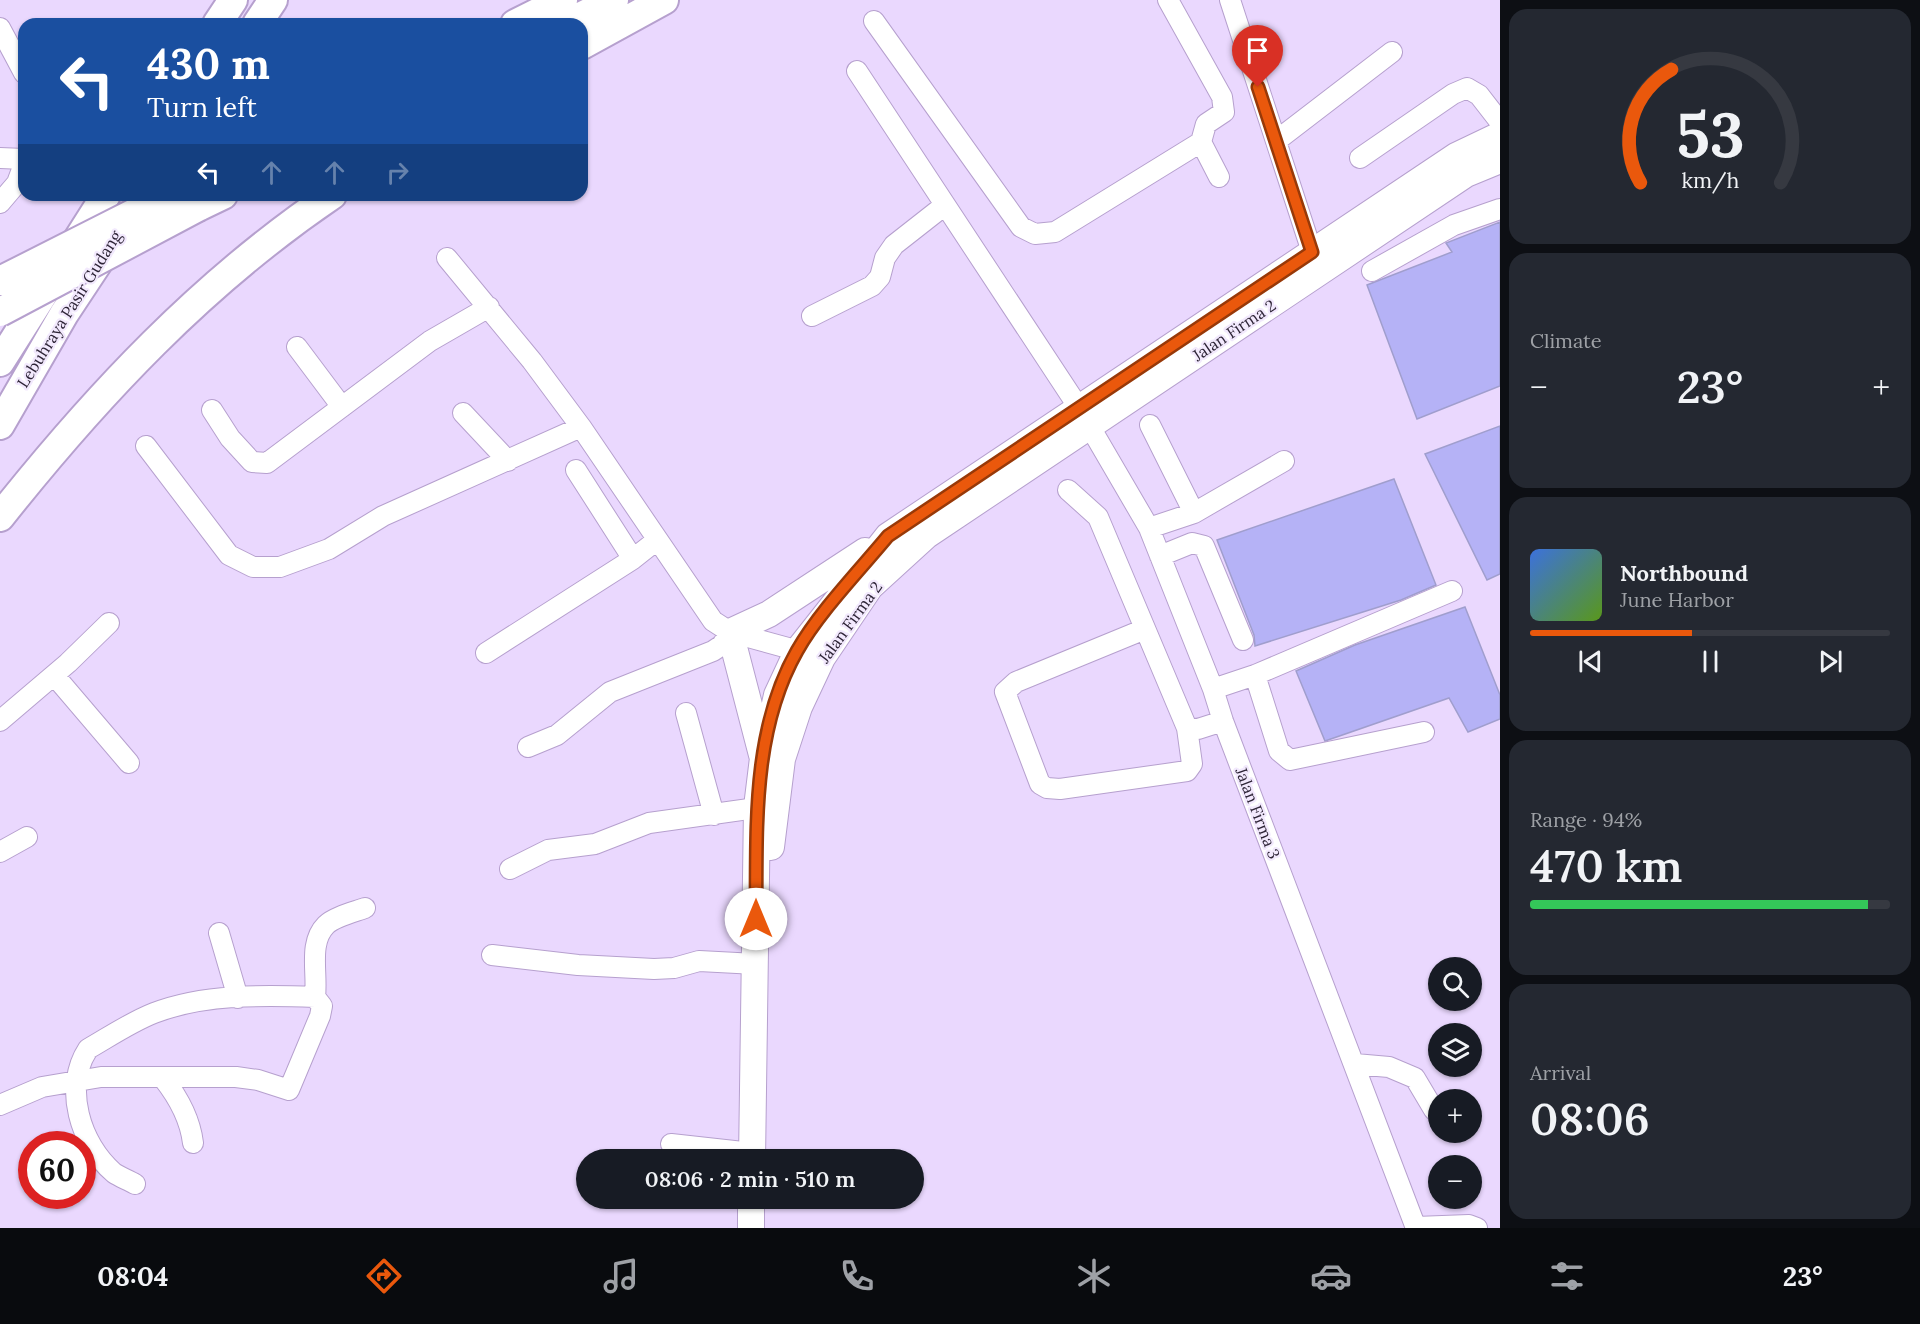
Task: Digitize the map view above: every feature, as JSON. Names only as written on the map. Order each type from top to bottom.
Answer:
[{"type":"highway","points":[[220,18],[231,0]]},
{"type":"highway","points":[[261,18],[273,0]]},
{"type":"highway","points":[[527,18],[564,0]]},
{"type":"highway","points":[[578,18],[614,0]]},
{"type":"highway","points":[[588,42],[664,0]]},
{"type":"highway","name":"Lebuhraya Pasir Gudang","points":[[0,362],[102,201]]},
{"type":"highway","name":"Lebuhraya Pasir Gudang","points":[[0,425],[64,314],[138,201]]},
{"type":"highway","points":[[0,281],[158,201]]},
{"type":"highway","points":[[0,312],[211,201]]},
{"type":"highway","points":[[0,517],[99,397],[149,347],[228,273],[324,201]]},
{"type":"main road","name":"Jalan Firma 2","points":[[752,1149],[756,964],[767,806],[763,758],[777,695],[870,587],[927,535],[1084,417],[1312,252],[1456,156],[1500,135]]},
{"type":"main road","name":"Jalan Firma 2","points":[[767,806],[799,707],[810,654],[888,536],[1084,417],[1466,174],[1500,160]]},
{"type":"main road","points":[[763,758],[730,632],[769,614],[888,536]]},
{"type":"main road","points":[[751,1228],[752,1209]]},
{"type":"street","points":[[1168,0],[1222,97],[1224,112],[1206,124],[1201,142],[1219,177]]},
{"type":"street","points":[[1230,0],[1312,252]]},
{"type":"street","points":[[874,21],[1021,227],[1035,234],[1055,232],[1201,142]]},
{"type":"street","points":[[0,28],[13,64]]},
{"type":"street","points":[[1276,141],[1392,52]]},
{"type":"street","name":"Jalan Firma 3","points":[[857,71],[1084,417],[1149,528],[1213,689],[1223,721],[1416,1228]]},
{"type":"street","points":[[1360,158],[1453,94],[1467,88],[1479,95],[1500,122]]},
{"type":"street","points":[[0,158],[18,159]]},
{"type":"street","points":[[0,203],[18,180]]},
{"type":"street","points":[[812,316],[872,286],[880,277],[890,250],[900,239],[945,206]]},
{"type":"street","points":[[1372,271],[1454,225],[1500,209]]},
{"type":"street","points":[[447,258],[489,308],[581,427],[713,621],[730,632],[810,654]]},
{"type":"street","points":[[212,410],[230,438],[252,462],[267,463],[430,341],[489,308]]},
{"type":"street","points":[[297,346],[342,407]]},
{"type":"street","points":[[463,413],[508,461]]},
{"type":"street","points":[[1150,425],[1194,513]]},
{"type":"street","points":[[146,446],[229,555],[253,567],[280,567],[329,549],[383,516],[581,427]]},
{"type":"street","points":[[1149,528],[1194,513],[1284,461]]},
{"type":"street","points":[[576,470],[633,559]]},
{"type":"street","points":[[1068,490],[1098,517],[1187,728],[1192,764],[1187,771],[1060,789],[1047,788],[1040,784],[1005,692],[1016,682],[1145,629]]},
{"type":"street","points":[[486,653],[633,559],[657,540]]},
{"type":"street","points":[[1160,556],[1192,543],[1204,546],[1243,640]]},
{"type":"street","points":[[1213,689],[1255,675],[1452,591]]},
{"type":"street","points":[[0,721],[54,675],[109,623]]},
{"type":"street","points":[[528,747],[557,735],[610,692],[713,651],[722,645],[730,632]]},
{"type":"street","points":[[54,675],[129,763]]},
{"type":"street","points":[[1255,675],[1279,752],[1290,760],[1424,732]]},
{"type":"street","points":[[686,713],[714,815]]},
{"type":"street","points":[[1187,728],[1198,729],[1223,721]]},
{"type":"street","points":[[510,869],[548,850],[595,844],[649,823],[767,806]]},
{"type":"street","points":[[0,852],[27,837]]},
{"type":"street","points":[[0,1106],[42,1088],[101,1077],[236,1077],[258,1080],[289,1090],[322,1006],[315,997],[317,976],[314,944],[327,924],[365,908]]},
{"type":"street","points":[[219,933],[238,998]]},
{"type":"street","points":[[492,955],[578,965],[654,969],[674,968],[699,961],[756,964]]},
{"type":"street","points":[[135,1184],[114,1172],[83,1133],[75,1082],[82,1058],[88,1049],[154,1013],[204,1002],[238,998],[315,997]]},
{"type":"street","points":[[1355,1064],[1389,1067],[1415,1078],[1428,1100]]},
{"type":"street","points":[[163,1078],[175,1092],[191,1126],[193,1143]]},
{"type":"street","points":[[671,1144],[705,1149]]},
{"type":"street","points":[[1416,1228],[1469,1225],[1477,1228]]},
{"type":"building","points":[[1500,222],[1500,386],[1417,419],[1367,285],[1452,252],[1446,243]]},
{"type":"building","points":[[1500,426],[1500,574],[1487,580],[1425,454]]},
{"type":"building","points":[[1394,479],[1436,585],[1401,600],[1255,646],[1254,635],[1217,540]]},
{"type":"building","points":[[1465,607],[1500,695],[1500,719],[1468,732],[1449,698],[1325,741],[1296,671],[1355,645]]},
{"type":"route","points":[[756,919],[757,807],[763,758],[777,695],[798,650],[839,595],[888,536],[1312,252],[1258,87]]}]
